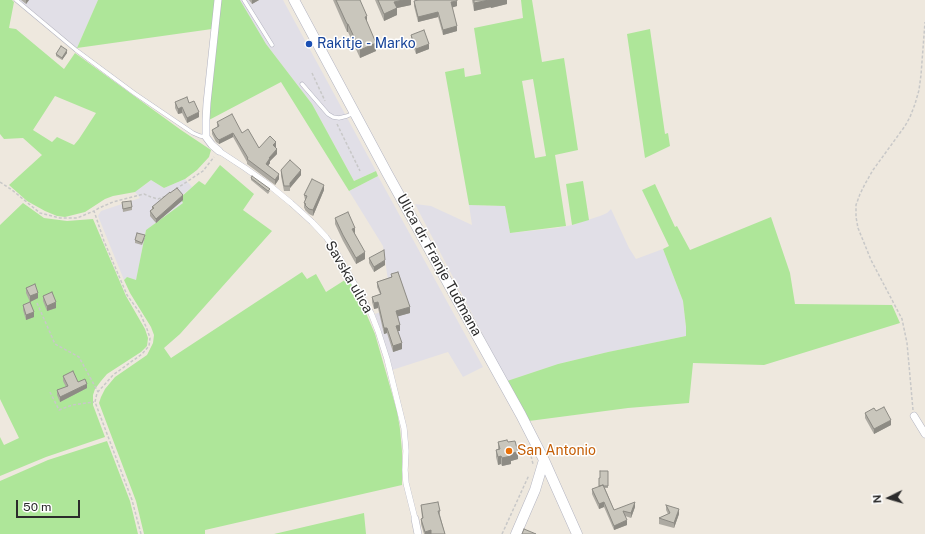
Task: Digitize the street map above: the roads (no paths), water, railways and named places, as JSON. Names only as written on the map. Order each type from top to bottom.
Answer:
[{"type":"main road","name":"Ulica dr. Franje Tuđmana","points":[[294,0],[517,408],[544,460],[576,534]]},
{"type":"main road","points":[[516,534],[535,490],[544,460]]},
{"type":"street","points":[[206,137],[207,103],[218,0]]},
{"type":"street","name":"Savska ulica","points":[[206,137],[218,151],[269,185],[312,222],[334,248],[371,313],[387,359],[404,428],[406,483],[418,534]]},
{"type":"street","points":[[914,416],[925,434]]},
{"type":"lane","points":[[16,0],[76,50],[134,94],[193,134],[206,137]]},
{"type":"lane","points":[[244,0],[272,45]]},
{"type":"lane","points":[[302,84],[328,114],[333,117],[339,118],[355,113]]},
{"type":"place","name":"Rakitje - Marko","points":[[309,44]]},
{"type":"place","name":"San Antonio","points":[[509,451]]}]
